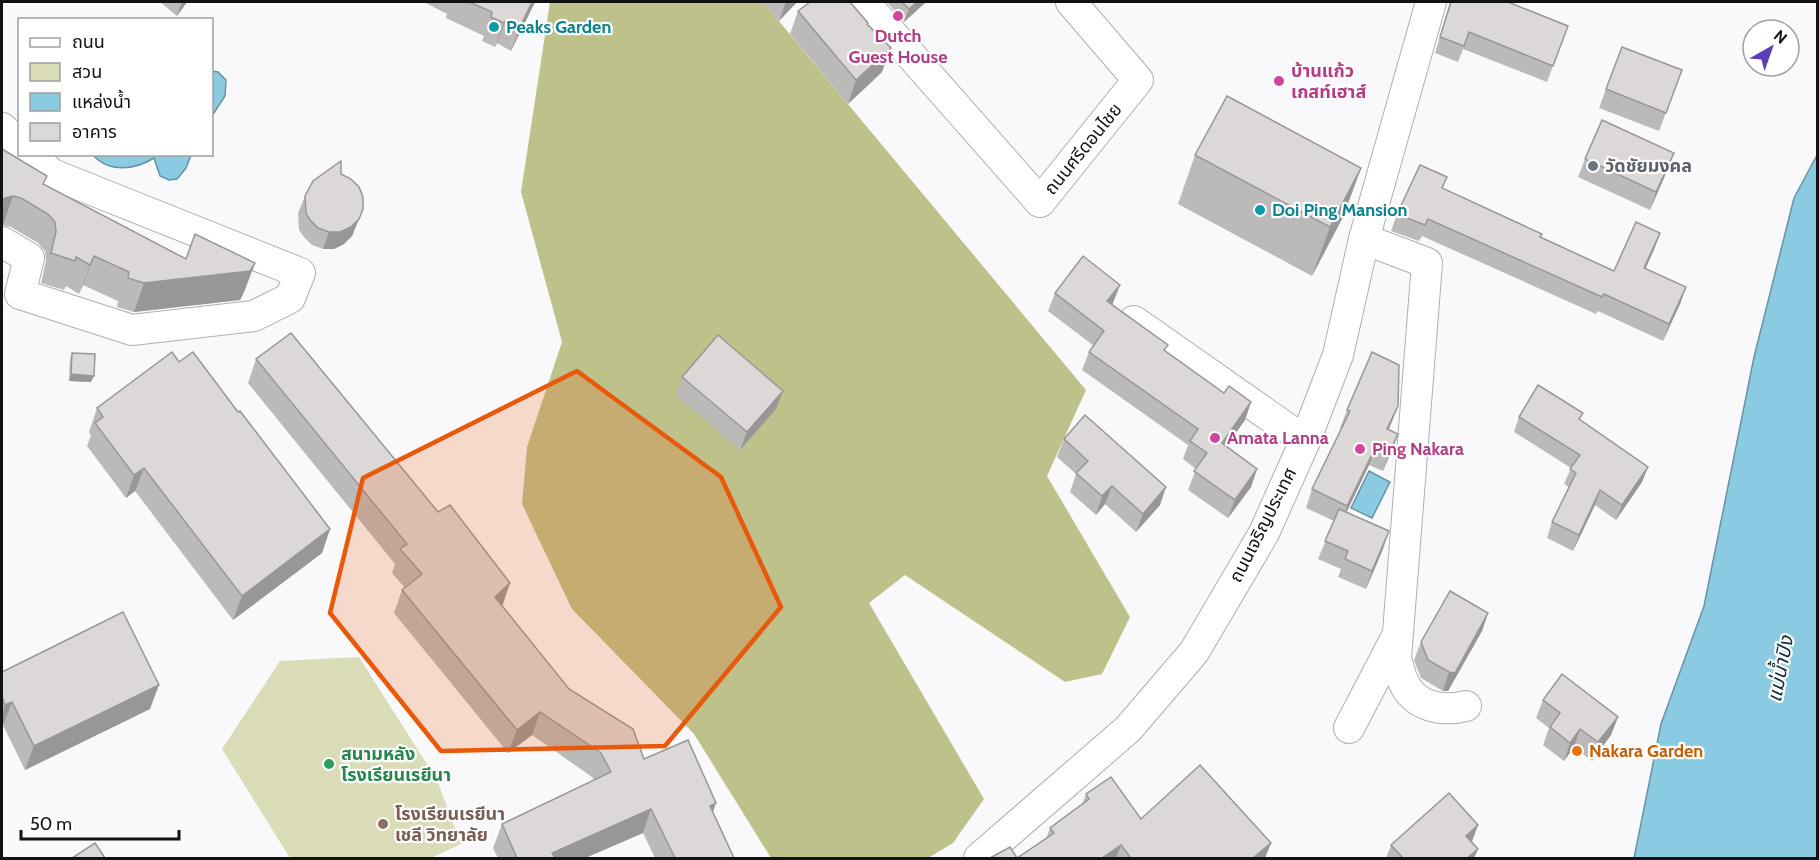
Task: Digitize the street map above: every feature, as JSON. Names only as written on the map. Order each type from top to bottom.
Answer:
[{"type":"street","name":"ถนนศรีดอนไชย","points":[[864,2],[1040,202],[1138,80],[1071,2]]},
{"type":"street","name":"ถนนเจริญประเทศ","points":[[979,858],[1128,729],[1194,652],[1264,533],[1305,441],[1338,355],[1364,239],[1431,2]]},
{"type":"street","points":[[2,128],[18,143]]},
{"type":"street","points":[[2,242],[29,258],[20,294],[132,330],[254,316],[290,298],[300,273],[52,174],[32,156]]},
{"type":"street","points":[[1364,239],[1427,263],[1396,658],[1403,683],[1422,702],[1449,710],[1466,706]]},
{"type":"street","points":[[1127,316],[1305,441]]},
{"type":"street","points":[[1349,728],[1396,638]]},
{"type":"highlighted area","points":[[577,371],[721,477],[781,607],[665,746],[441,751],[330,613],[363,478]]},
{"type":"green space","points":[[550,2],[763,2],[1086,390],[1047,476],[1130,617],[1102,674],[1065,682],[905,575],[869,603],[984,799],[953,843],[928,858],[771,858],[694,734],[572,609],[522,504],[527,447],[562,342],[521,192]]},
{"type":"green space","name":"สนามหลัง โรงเรียนเรยีนา","points":[[359,657],[437,780],[461,844],[431,858],[290,858],[222,749],[280,661]]},
{"type":"water","points":[[213,71],[218,72],[226,80],[225,96],[213,114]]},
{"type":"water","name":"แม่น้ำปิง","points":[[1817,155],[1817,858],[1634,858],[1661,724],[1704,606],[1754,357],[1794,198]]},
{"type":"water","points":[[94,156],[190,156],[186,168],[177,179],[169,180],[160,176],[154,158],[139,165],[122,168],[99,161]]},
{"type":"water","points":[[1369,471],[1390,482],[1372,518],[1351,508]]},
{"type":"building","points":[[469,2],[532,2],[520,27],[506,20],[504,23],[491,17],[492,12]]},
{"type":"building","points":[[810,2],[850,2],[867,24],[891,48],[856,80],[798,11]]},
{"type":"building","points":[[902,2],[917,2],[909,9]]},
{"type":"building","points":[[1451,2],[1508,2],[1568,26],[1553,66],[1469,32],[1464,46],[1440,37]]},
{"type":"building","points":[[1622,47],[1682,70],[1666,113],[1606,89]]},
{"type":"building","points":[[1227,96],[1361,168],[1330,227],[1195,155]]},
{"type":"building","points":[[1602,120],[1674,153],[1656,192],[1585,159]]},
{"type":"building","points":[[2,149],[47,176],[43,184],[186,259],[195,234],[255,263],[250,271],[144,283],[128,278],[129,272],[94,256],[90,265],[76,257],[75,261],[51,253],[56,232],[55,222],[48,214],[21,198],[13,196],[2,200]]},
{"type":"building","points":[[341,161],[341,174],[351,179],[359,187],[363,197],[363,209],[359,219],[351,227],[340,232],[329,232],[318,228],[310,220],[306,213],[305,196],[313,181]]},
{"type":"building","points":[[1420,165],[1447,177],[1442,188],[1542,234],[1540,237],[1614,271],[1636,222],[1660,233],[1644,268],[1686,287],[1669,324],[1604,294],[1602,297],[1428,219],[1425,225],[1397,214]]},
{"type":"building","points":[[1083,256],[1120,285],[1107,301],[1168,345],[1164,350],[1224,393],[1229,386],[1251,402],[1222,443],[1257,469],[1235,500],[1194,471],[1207,453],[1190,441],[1198,429],[1089,352],[1104,331],[1055,293]]},
{"type":"building","points":[[291,333],[438,512],[450,505],[510,583],[495,597],[569,689],[633,729],[644,759],[688,740],[716,803],[710,806],[734,858],[675,858],[651,809],[552,853],[555,858],[517,858],[502,824],[611,772],[601,753],[540,712],[517,730],[402,590],[422,574],[400,549],[407,544],[256,359]]},
{"type":"building","points":[[718,335],[783,391],[747,432],[682,377]]},
{"type":"building","points":[[172,352],[179,362],[193,352],[330,529],[242,596],[144,468],[134,475],[95,423],[103,417],[97,408]]},
{"type":"building","name":"Ping Nakara","points":[[1372,352],[1399,365],[1398,406],[1387,429],[1398,434],[1389,453],[1376,446],[1347,506],[1312,489],[1350,411],[1347,410]]},
{"type":"building","points":[[72,353],[95,354],[94,376],[71,374]]},
{"type":"building","points":[[1538,385],[1583,413],[1579,419],[1648,467],[1622,505],[1600,490],[1579,535],[1552,522],[1576,473],[1570,469],[1580,455],[1519,417]]},
{"type":"building","points":[[1085,415],[1166,487],[1143,514],[1112,486],[1102,496],[1076,473],[1088,461],[1064,439]]},
{"type":"building","points":[[1339,509],[1389,531],[1372,571],[1345,559],[1348,551],[1325,541]]},
{"type":"building","points":[[1450,591],[1488,613],[1455,673],[1428,660],[1421,642]]},
{"type":"building","points":[[123,612],[159,685],[34,746],[12,702],[5,705],[2,697],[2,672]]},
{"type":"building","points":[[1562,674],[1618,717],[1598,742],[1580,729],[1570,743],[1550,727],[1560,713],[1543,700]]},
{"type":"building","points":[[1200,765],[1271,843],[1253,858],[1131,858],[1121,845],[1102,858],[1017,858],[1054,833],[1050,828],[1089,799],[1086,794],[1111,777],[1141,819]]},
{"type":"building","points":[[1449,793],[1478,825],[1466,836],[1478,849],[1467,858],[1403,858],[1391,845]]},
{"type":"building","points":[[95,843],[105,858],[72,858]]},
{"type":"building","points":[[1010,847],[1017,858],[990,858]]},
{"type":"place","name":"Dutch Guest House","points":[[898,16]]},
{"type":"place","name":"Peaks Garden","points":[[494,27]]},
{"type":"place","name":"บ้านแก้ว เกสท์เฮาส์","points":[[1279,81]]},
{"type":"place","name":"วัดชัยมงคล","points":[[1593,166]]},
{"type":"place","name":"Doi Ping Mansion","points":[[1260,210]]},
{"type":"place","name":"Amata Lanna","points":[[1215,438]]},
{"type":"place","name":"Ping Nakara","points":[[1360,449]]},
{"type":"place","name":"Nakara Garden","points":[[1577,751]]},
{"type":"place","name":"สนามหลัง โรงเรียนเรยีนา","points":[[329,764]]},
{"type":"place","name":"โรงเรียนเรยีนา เชลี วิทยาลัย","points":[[383,824]]}]
